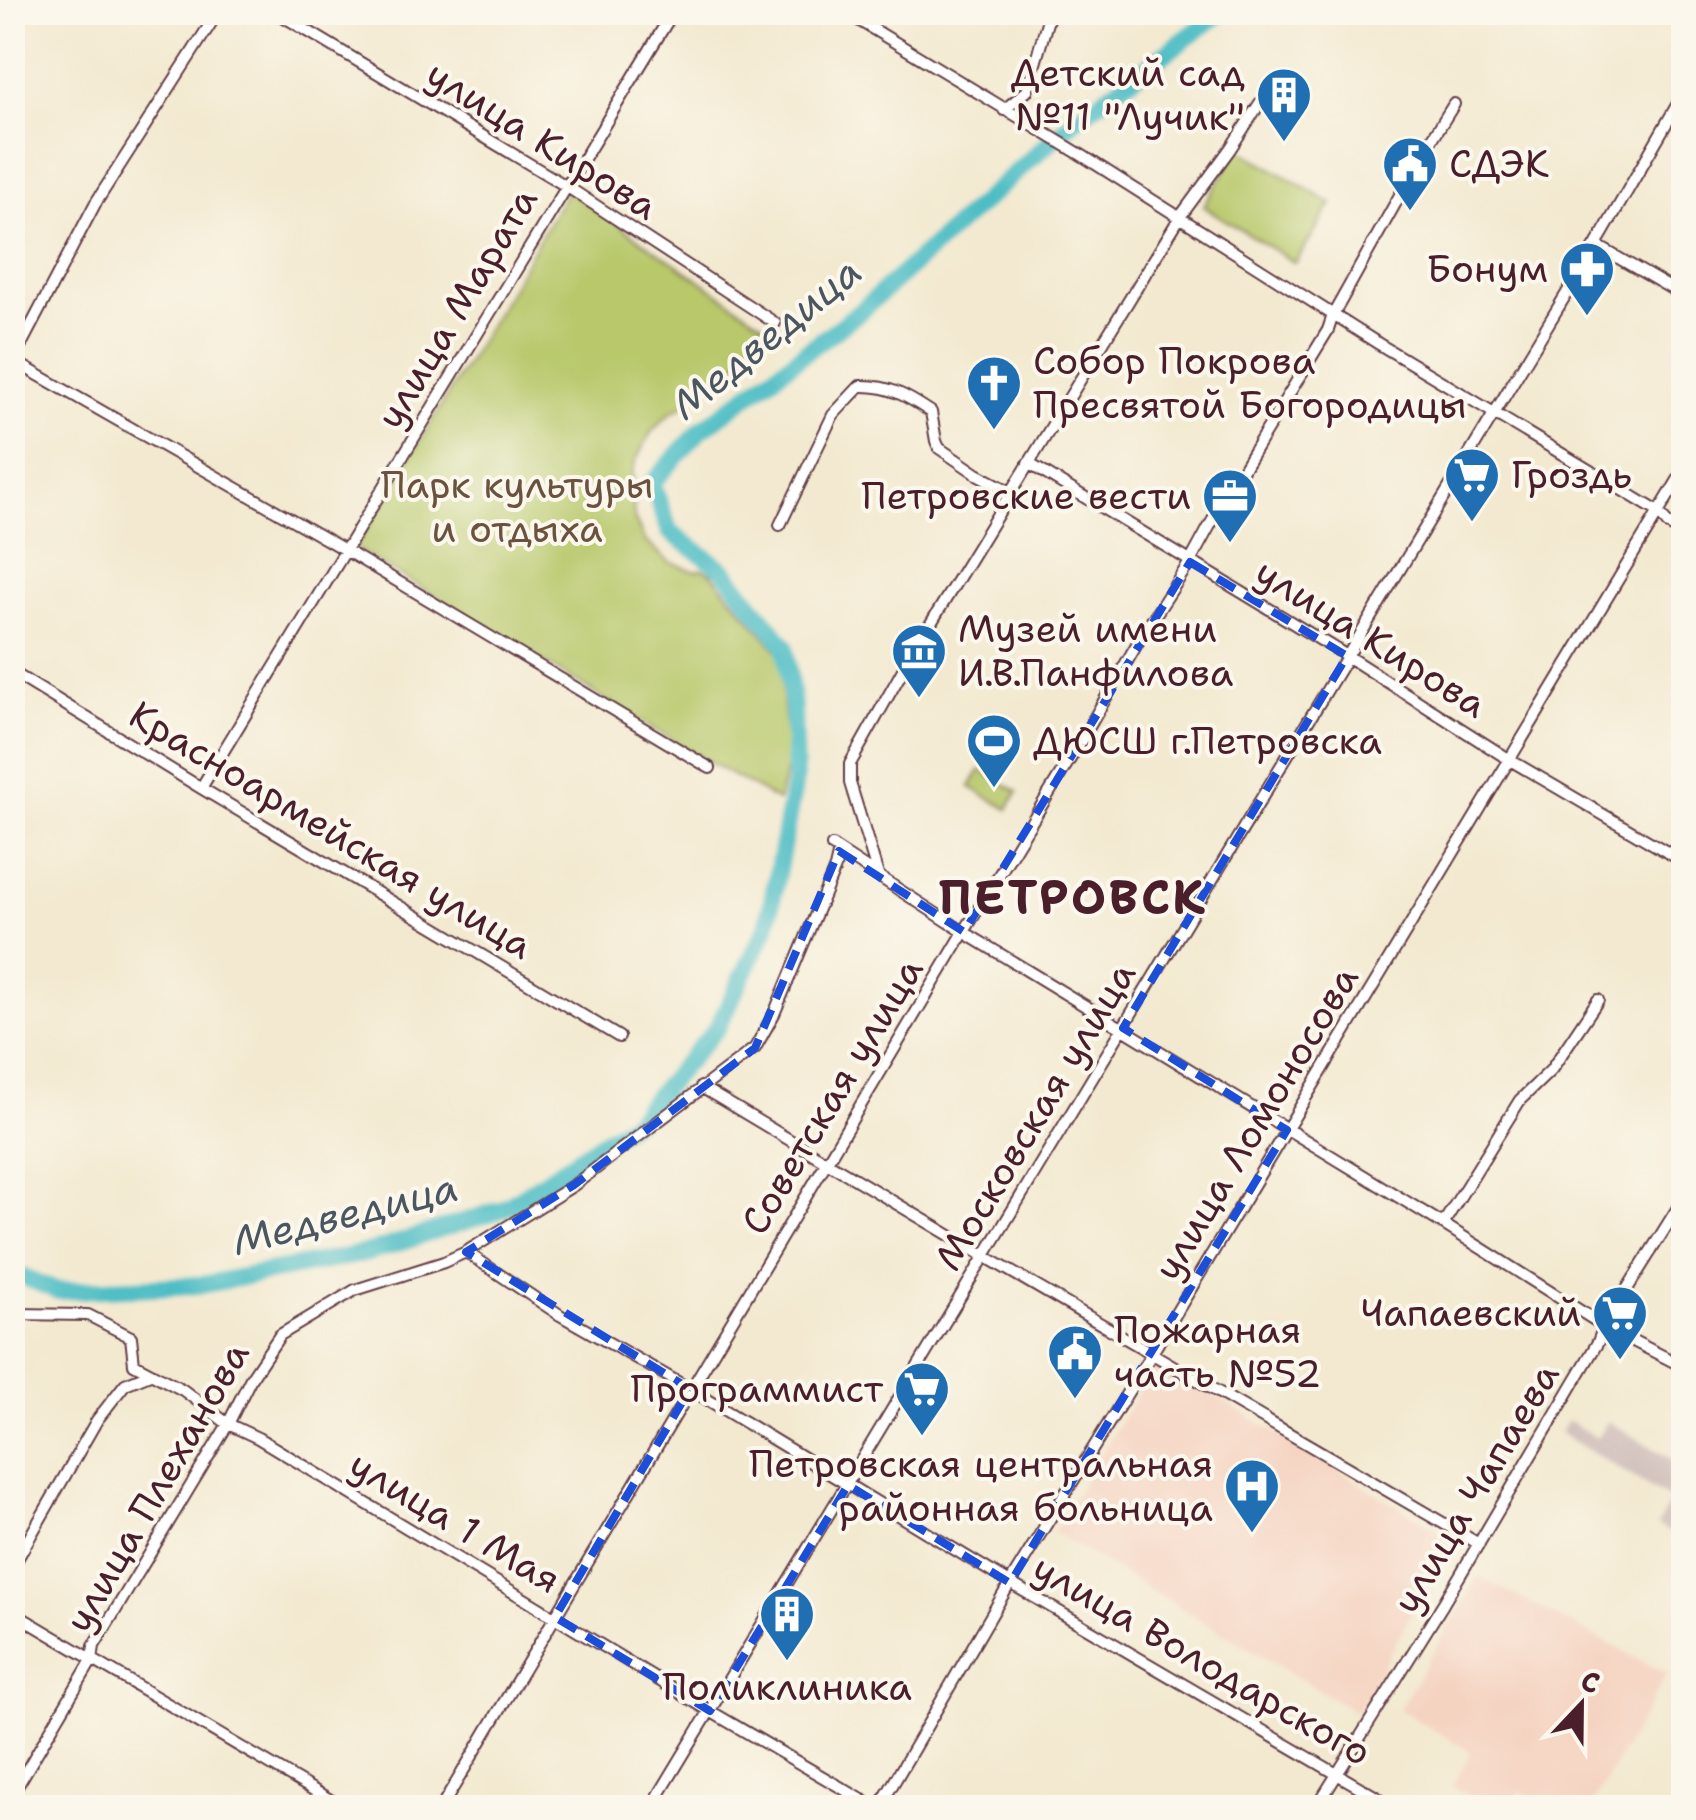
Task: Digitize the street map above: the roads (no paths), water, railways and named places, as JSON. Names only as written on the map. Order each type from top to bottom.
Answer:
[{"type":"street","points":[[218,12],[95,204],[13,361],[345,550],[710,768]]},
{"type":"street","name":"улица Кирова","points":[[276,12],[566,186],[775,323]]},
{"type":"street","name":"улица Марата","points":[[201,788],[674,12]]},
{"type":"street","points":[[844,12],[1657,511],[1684,534]]},
{"type":"street","points":[[1006,110],[1028,91],[1050,12]]},
{"type":"street","name":"Московская улица","points":[[651,1808],[1596,245],[1684,93]]},
{"type":"street","points":[[1260,104],[1180,216],[909,659],[850,764],[850,783],[878,876],[1604,1326],[1684,1368]]},
{"type":"street","name":"Советская улица","points":[[442,1808],[1328,330],[1454,104]]},
{"type":"street","points":[[1596,245],[1684,296]]},
{"type":"street","points":[[780,526],[833,415],[860,386],[879,385],[931,412],[940,448],[1011,492]]},
{"type":"street","name":"улица Кирова","points":[[1028,463],[1347,656],[1510,760],[1684,862]]},
{"type":"street","name":"улица Ломоносова","points":[[878,1808],[1010,1583],[1684,470]]},
{"type":"street","name":"Красноармейская улица","points":[[12,672],[620,1037]]},
{"type":"street","name":"улица Плеханова","points":[[12,1795],[92,1660],[94,1646],[228,1424],[250,1378],[280,1335],[356,1290],[466,1252],[574,1185],[754,1048],[774,1014],[835,868],[835,848],[878,876]]},
{"type":"street","points":[[1443,1224],[1520,1100],[1550,1070],[1598,1000]]},
{"type":"street","points":[[701,1087],[1479,1544]]},
{"type":"street","name":"улица Чапаева","points":[[1316,1808],[1479,1544],[1572,1388],[1604,1326],[1684,1198]]},
{"type":"street","name":"улица Володарского","points":[[466,1252],[560,1315],[1396,1808]]},
{"type":"street","points":[[12,1314],[88,1315],[130,1337],[134,1364],[150,1374]]},
{"type":"street","points":[[12,1568],[97,1420],[125,1384],[150,1374]]},
{"type":"street","name":"улица 1 Мая","points":[[150,1374],[183,1390],[228,1424],[258,1438],[878,1808]]},
{"type":"street","points":[[12,1612],[344,1808]]},
{"type":"waterway","name":"Медведица","points":[[12,1272],[58,1291],[201,1285],[368,1253],[503,1209],[634,1121],[717,1028],[767,927],[795,780],[793,706],[785,646],[724,570],[670,532],[652,483],[701,430],[862,310],[1072,122],[1222,12]]},
{"type":"place","name":"Детский сад №11 \"Лучик\"","points":[[1284,144]]},
{"type":"place","name":"СДЭК","points":[[1410,213]]},
{"type":"place","name":"Бонум","points":[[1587,318]]},
{"type":"place","name":"Собор Покрова Пресвятой Богородицы","points":[[994,432]]},
{"type":"place","name":"Гроздь","points":[[1472,524]]},
{"type":"place","name":"Петровские вести","points":[[1230,545]]},
{"type":"place","name":"Музей имени И.В.Панфилова","points":[[919,700]]},
{"type":"place","name":"ДЮСШ г.Петровска","points":[[994,790]]},
{"type":"place","name":"Чапаевский","points":[[1620,1362]]},
{"type":"place","name":"Пожарная часть №52","points":[[1075,1401]]},
{"type":"place","name":"Программист","points":[[922,1438]]},
{"type":"place","name":"Петровская центральная районная больница","points":[[1252,1535]]},
{"type":"place","name":"Поликлиника","points":[[787,1663]]},
{"type":"district","name":"ПЕТРОВСК","points":[[1073,897]]},
{"type":"park label","name":"Парк культуры и отдыха","points":[[517,507]]}]
